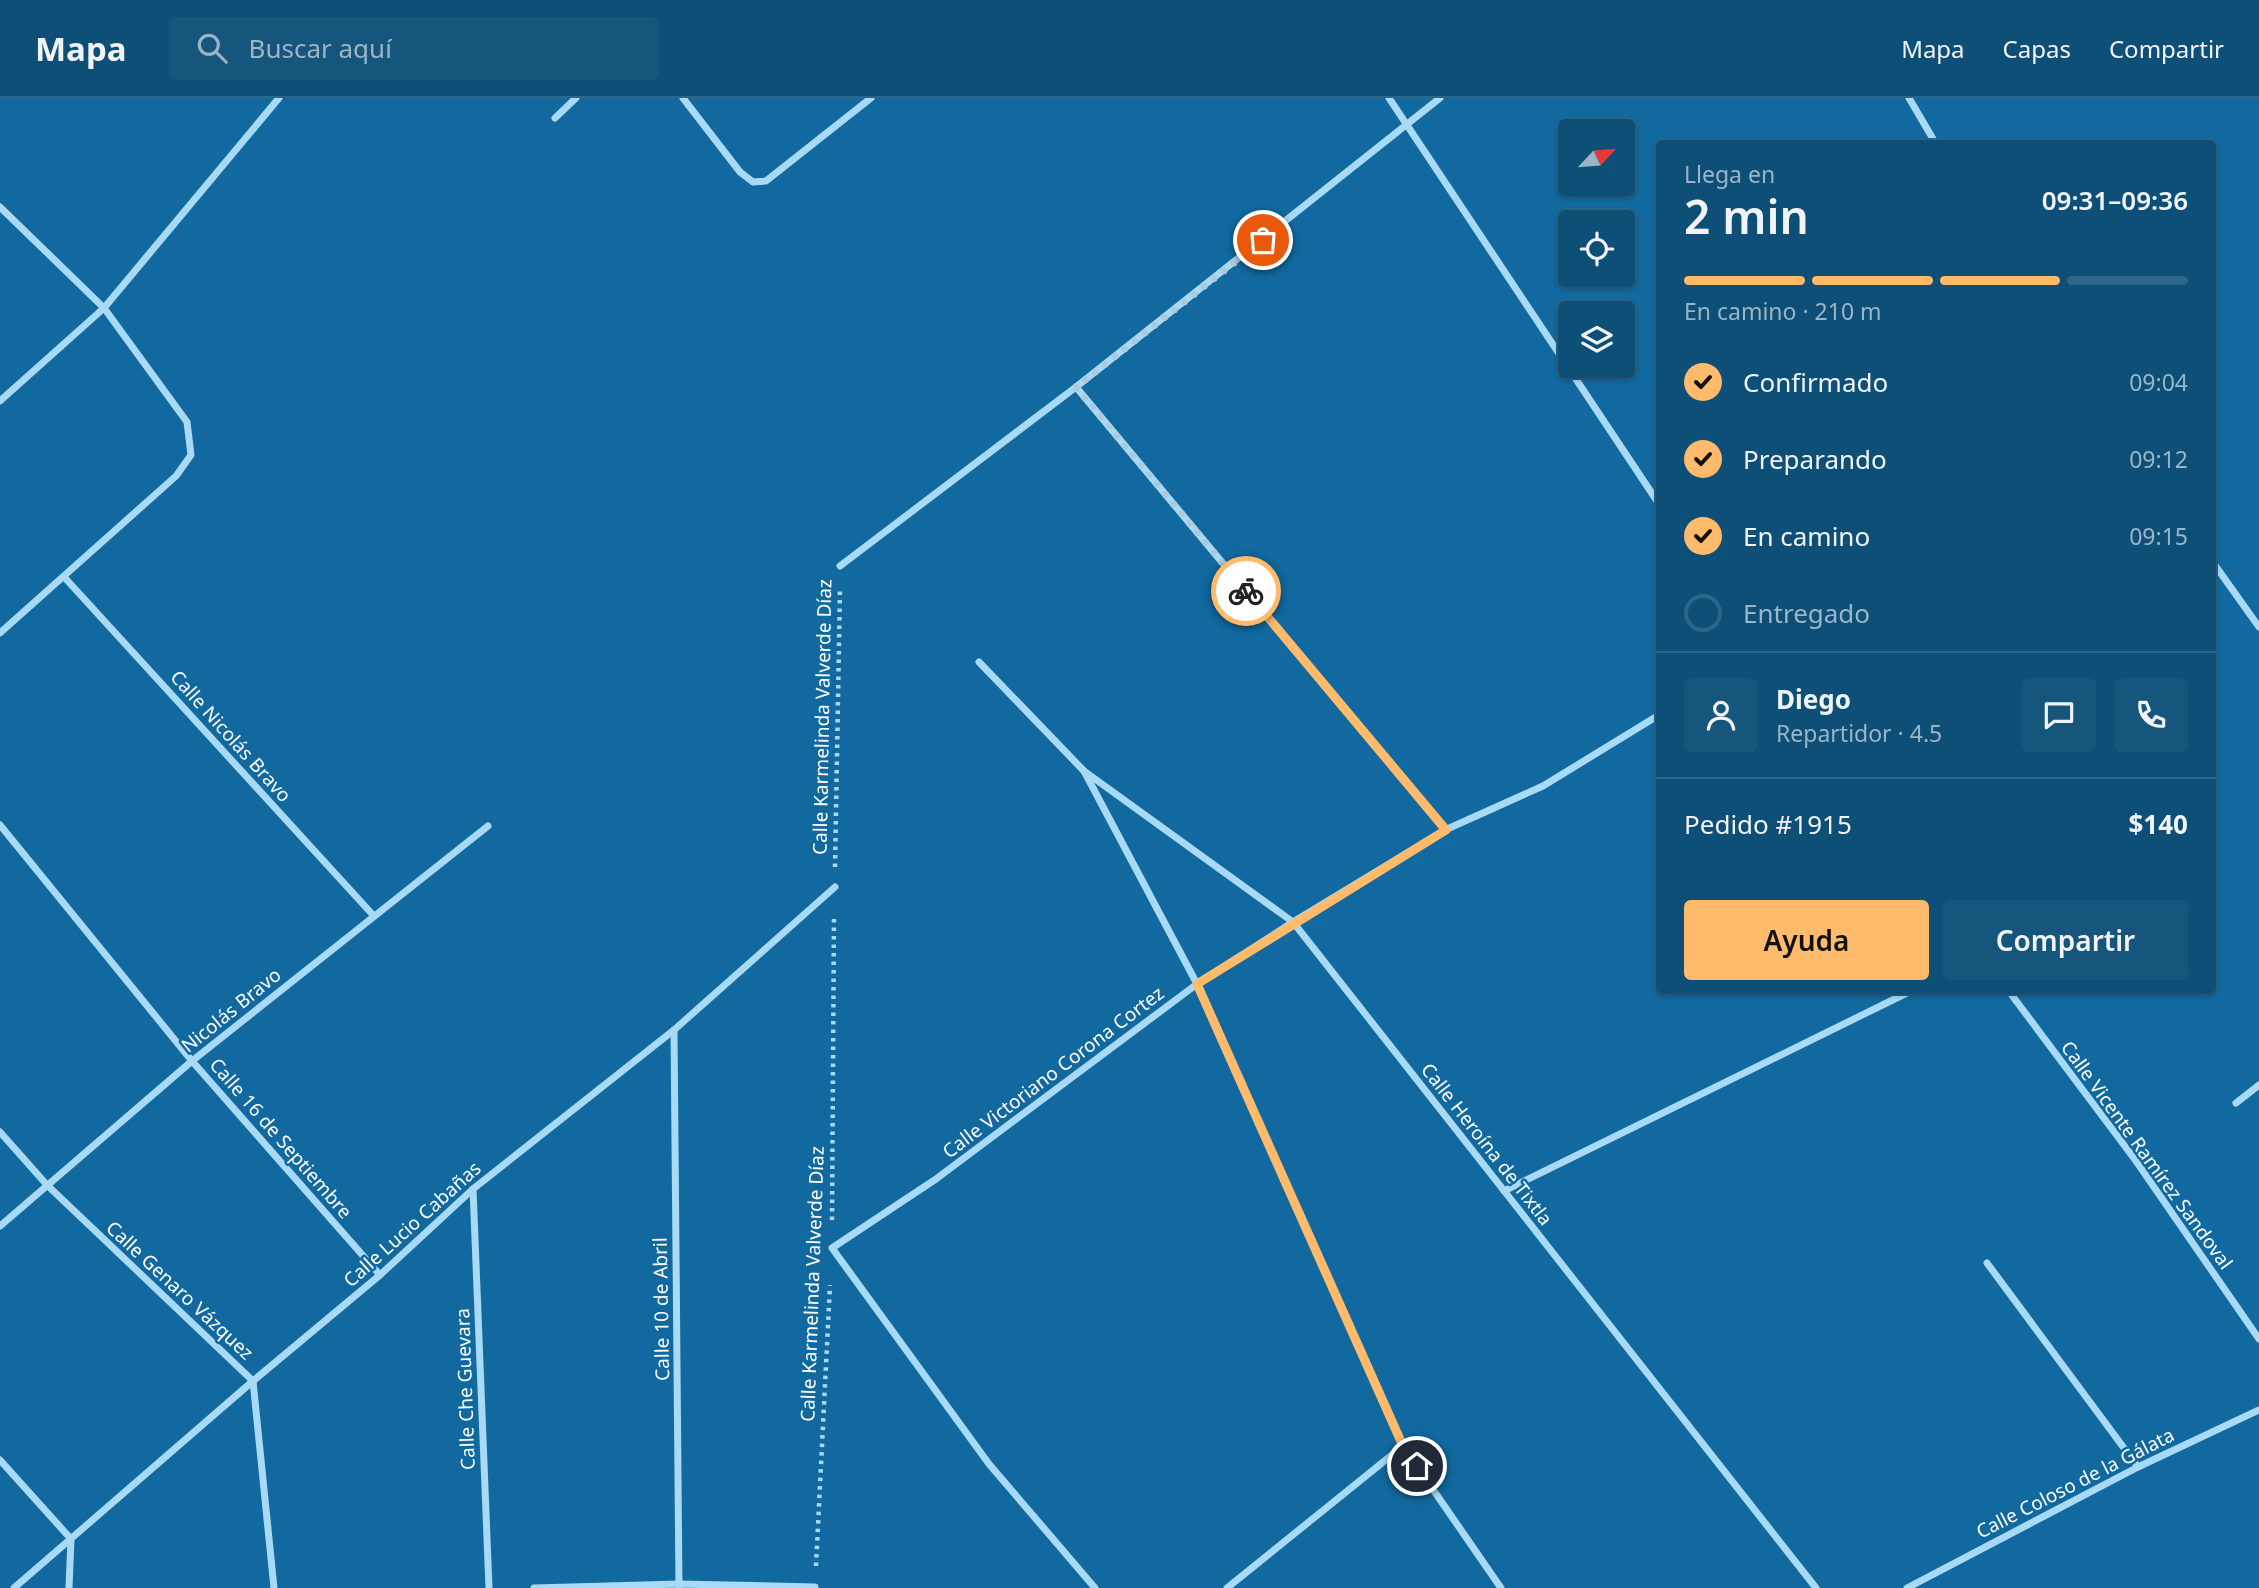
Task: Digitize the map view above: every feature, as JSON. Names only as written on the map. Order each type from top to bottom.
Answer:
[{"type":"street","points":[[0,401],[104,308],[279,98]]},
{"type":"street","points":[[555,118],[576,98]]},
{"type":"street","points":[[683,98],[740,172],[753,183],[766,181],[871,98]]},
{"type":"street","points":[[1389,98],[1656,499]]},
{"type":"street","name":"Calle Karmelinda Valverde Díaz","points":[[840,566],[1076,387],[1440,98]]},
{"type":"street","points":[[1909,98],[1934,140]]},
{"type":"street","points":[[0,207],[104,308],[187,422],[191,456],[176,476],[65,578],[0,633]]},
{"type":"street","points":[[1076,387],[1446,830]]},
{"type":"street","points":[[2216,567],[2259,627]]},
{"type":"street","name":"Calle Nicolás Bravo","points":[[65,578],[373,915]]},
{"type":"street","points":[[979,662],[1084,771],[1197,984],[1403,1446],[1501,1588]]},
{"type":"street","name":"Calle Victoriano Corona Cortez","points":[[832,1248],[936,1179],[1197,984],[1293,922],[1446,830],[1543,786],[1656,717]]},
{"type":"street","name":"Calle Heroína de Tixtla","points":[[1084,771],[1293,922],[1816,1588]]},
{"type":"street","name":"Calle 16 de Septiembre","points":[[0,824],[192,1061],[380,1275]]},
{"type":"street","name":"Nicolás Bravo","points":[[0,1226],[192,1061],[488,825]]},
{"type":"street","name":"Calle Lucio Cabañas","points":[[14,1588],[380,1275],[473,1189],[674,1030],[835,887]]},
{"type":"street","points":[[1504,1191],[1905,994]]},
{"type":"street","name":"Calle Vicente Ramírez Sandoval","points":[[2011,994],[2136,1161],[2259,1339]]},
{"type":"street","name":"Calle 10 de Abril","points":[[674,1030],[679,1586]]},
{"type":"street","points":[[2236,1103],[2259,1085]]},
{"type":"street","name":"Calle Genaro Vázquez","points":[[0,1132],[47,1185],[253,1381],[274,1588]]},
{"type":"street","name":"Calle Che Guevara","points":[[473,1189],[489,1588]]},
{"type":"street","points":[[832,1248],[989,1464],[1095,1588]]},
{"type":"street","points":[[1987,1263],[2138,1467]]},
{"type":"street","name":"Calle Coloso de la Gálata","points":[[1907,1588],[1918,1585],[2138,1467],[2259,1410]]},
{"type":"street","points":[[1227,1588],[1403,1446]]},
{"type":"street","points":[[0,1460],[71,1539],[69,1588]]},
{"type":"street","points":[[534,1588],[815,1587]]},
{"type":"path","name":"Calle Karmelinda Valverde Díaz","points":[[815,1587],[832,1248],[840,566]]},
{"type":"way so far","points":[[1246,591],[1076,387],[1263,240]]},
{"type":"route","points":[[1246,591],[1446,830],[1293,922],[1197,984],[1403,1446],[1417,1466]]}]
